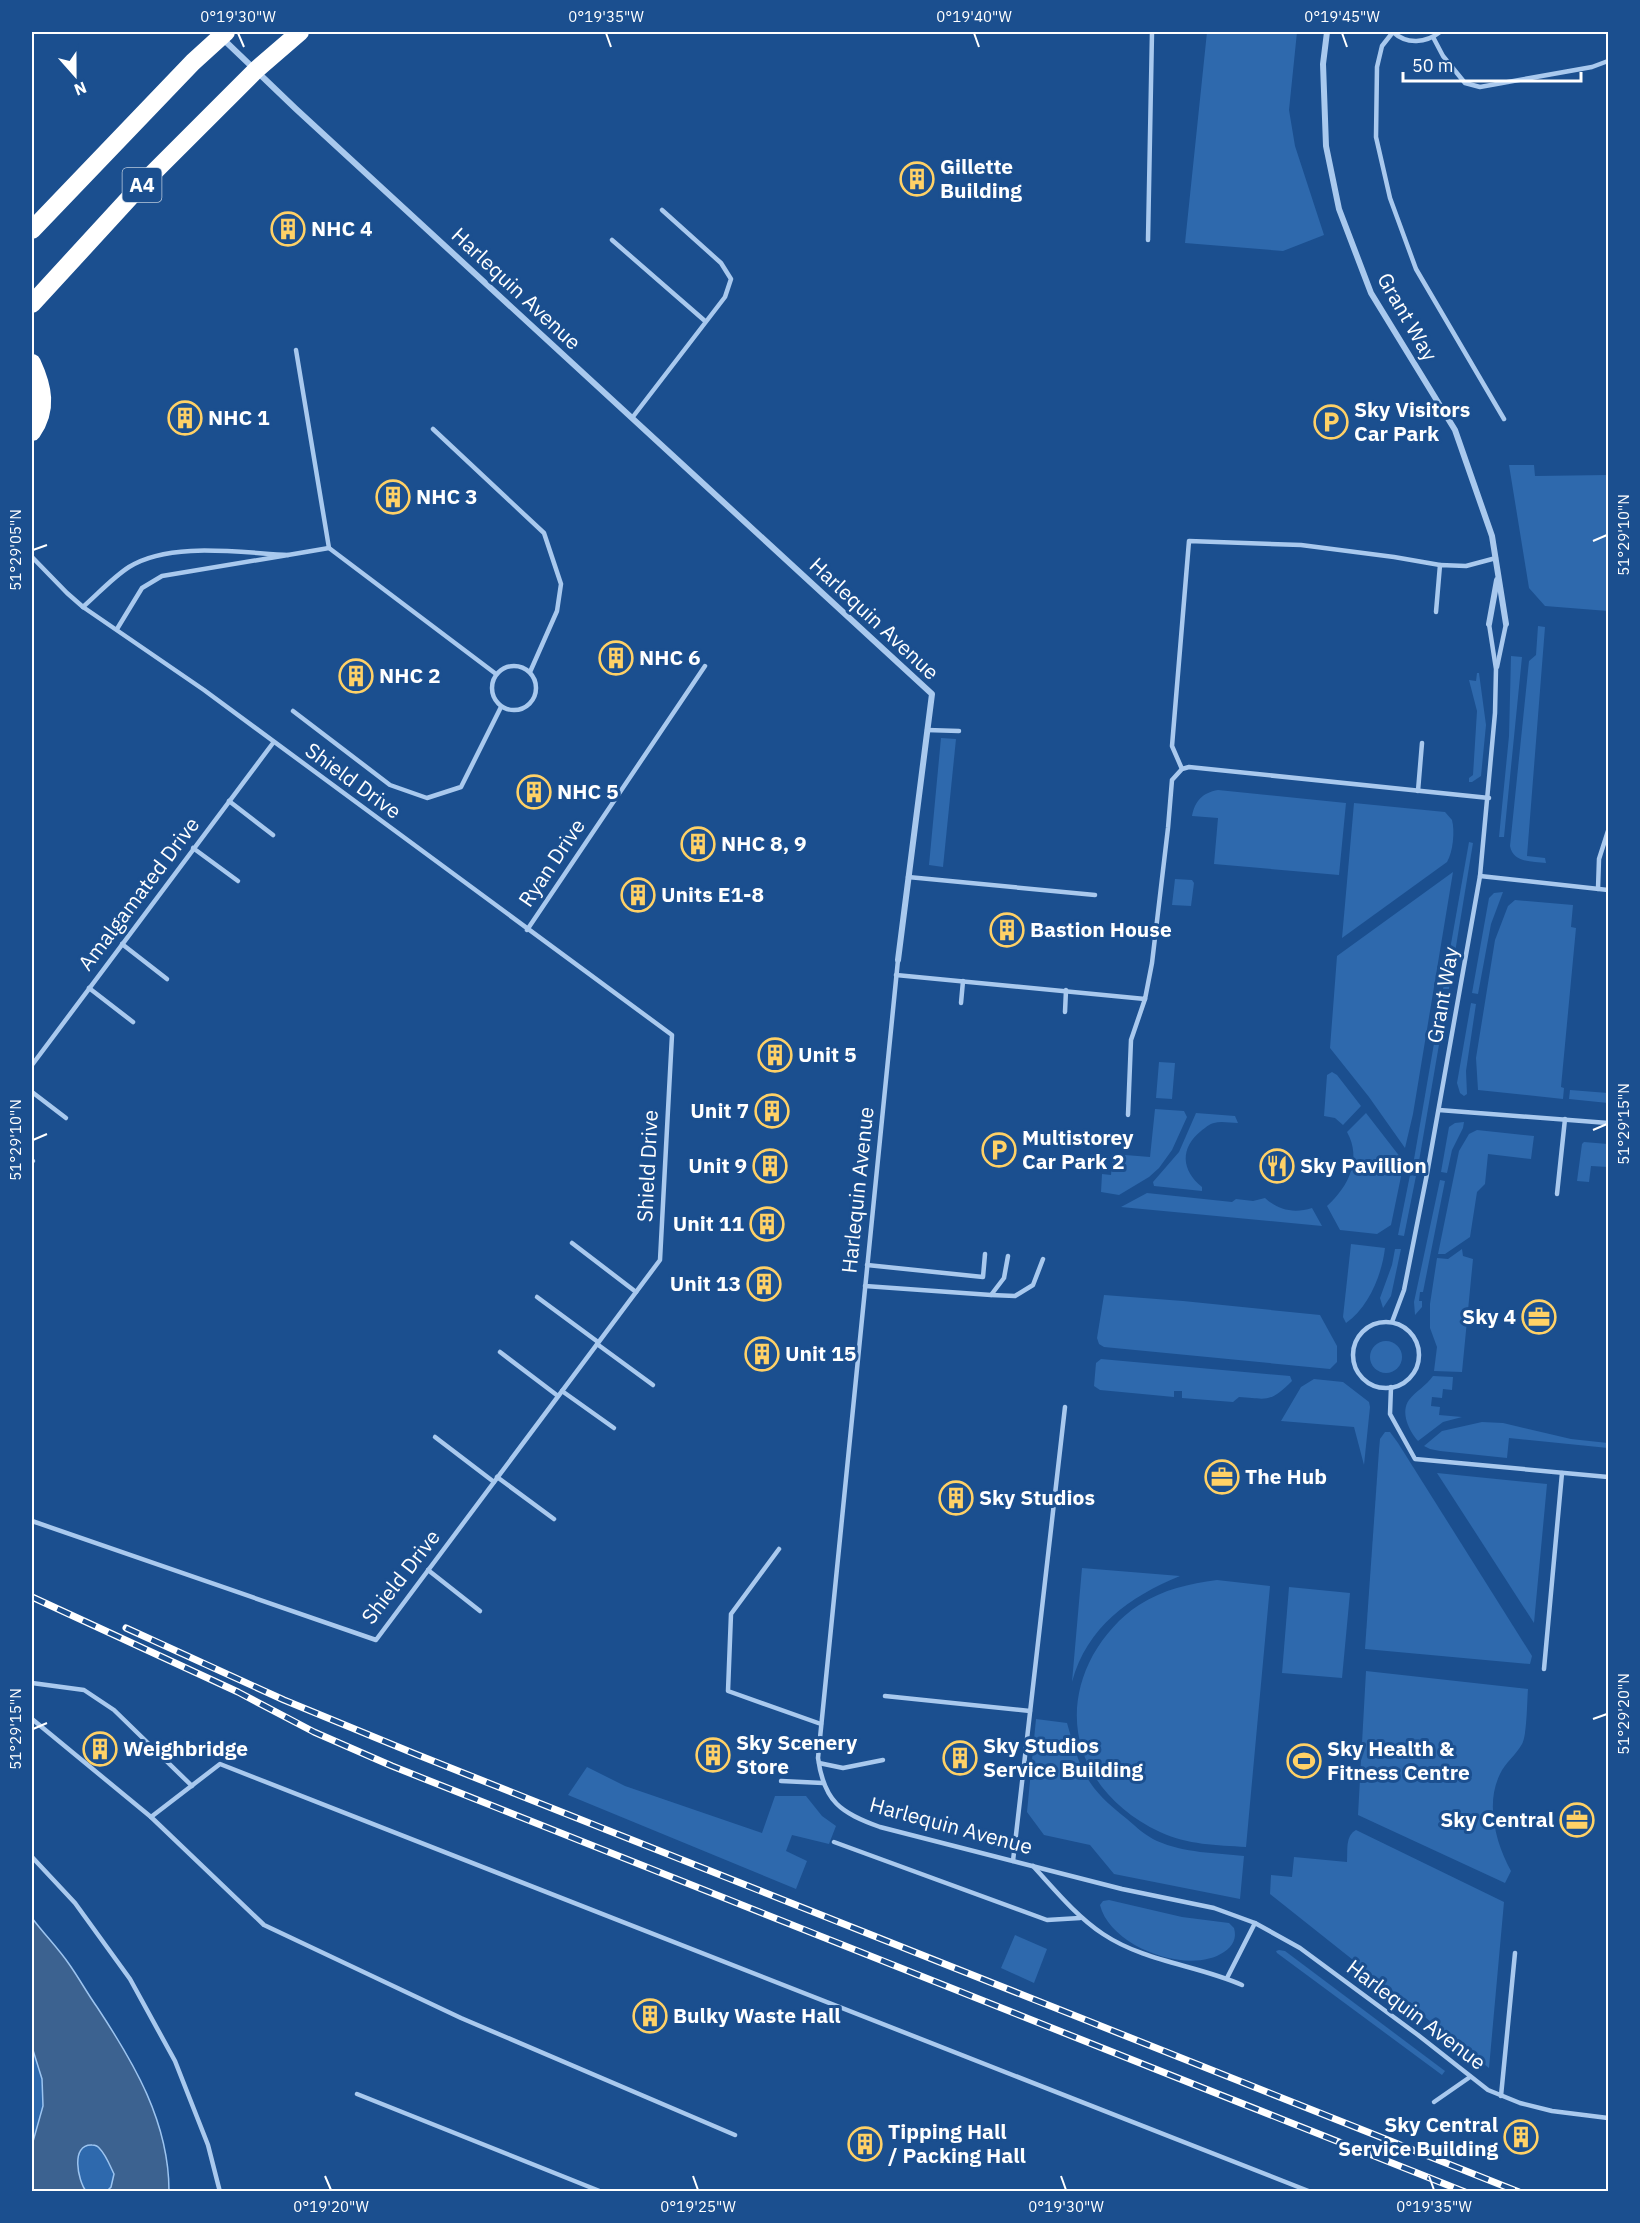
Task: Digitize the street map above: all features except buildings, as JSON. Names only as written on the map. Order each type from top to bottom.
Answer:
[{"type":"highway","name":"A4","points":[[32,304],[144,182],[256,70],[300,32]]},
{"type":"highway","name":"A4","points":[[32,230],[223,34]]},
{"type":"highway","points":[[32,363],[43,397],[42,414],[32,432]]},
{"type":"street","name":"Grant Way","points":[[1327,32],[1323,64],[1326,146],[1340,209],[1371,293],[1455,430],[1492,536],[1506,624]]},
{"type":"street","name":"Harlequin Avenue","points":[[223,34],[256,70],[932,694],[898,960]]},
{"type":"street","name":"Grant Way","points":[[1489,624],[1498,574]]},
{"type":"lane","points":[[1148,240],[1152,32]]},
{"type":"lane","points":[[1440,32],[1433,37],[1415,41],[1405,40],[1393,32],[1382,46],[1377,67],[1376,137],[1390,198],[1416,269],[1504,419]]},
{"type":"lane","points":[[1433,37],[1443,56],[1465,83],[1479,87],[1592,67],[1608,61]]},
{"type":"lane","points":[[632,418],[725,297],[731,279],[721,263],[662,210]]},
{"type":"lane","points":[[612,240],[705,321]]},
{"type":"lane","points":[[296,350],[329,549],[496,674]]},
{"type":"lane","points":[[433,429],[544,533],[561,584],[557,611],[530,672]]},
{"type":"lane","points":[[1182,769],[1172,746],[1189,541],[1301,545],[1440,565],[1466,566],[1496,558]]},
{"type":"lane","points":[[117,629],[142,588],[162,576],[329,549]]},
{"type":"lane","points":[[83,607],[129,567],[156,556],[196,551],[288,555]]},
{"type":"lane","name":"Shield Drive","points":[[32,557],[83,607],[204,690],[672,1035],[660,1260],[376,1640],[32,1521]]},
{"type":"lane","points":[[1436,612],[1440,565]]},
{"type":"lane","name":"Grant Way","points":[[1392,1322],[1404,1290],[1439,1110],[1480,876],[1496,713],[1496,669],[1489,624]]},
{"type":"lane","name":"Grant Way","points":[[1496,669],[1506,624]]},
{"type":"lane","points":[[509,666],[516,666],[530,672],[536,686],[533,700],[522,709],[507,710],[501,706],[492,695],[496,674],[509,666]]},
{"type":"lane","name":"Ryan Drive","points":[[527,930],[705,666]]},
{"type":"lane","points":[[293,711],[390,785],[427,798],[462,787],[501,706]]},
{"type":"lane","points":[[927,730],[959,731]]},
{"type":"lane","name":"Amalgamated Drive","points":[[32,1065],[273,743]]},
{"type":"lane","points":[[1418,791],[1422,743]]},
{"type":"lane","points":[[1128,1115],[1131,1040],[1145,999],[1156,930],[1172,780],[1182,769],[1197,767],[1489,798]]},
{"type":"lane","points":[[229,801],[273,835]]},
{"type":"lane","points":[[1598,889],[1599,859],[1608,831]]},
{"type":"lane","points":[[193,849],[238,881]]},
{"type":"lane","points":[[1480,876],[1608,890]]},
{"type":"lane","points":[[908,877],[1095,895]]},
{"type":"lane","points":[[122,944],[167,979]]},
{"type":"lane","name":"Harlequin Avenue","points":[[898,960],[821,1724],[819,1763],[823,1782],[836,1805],[862,1821],[1122,1889],[1214,1908],[1255,1923],[1300,1948],[1418,2035],[1470,2077],[1501,2096],[1552,2111],[1608,2118]]},
{"type":"lane","points":[[896,975],[1145,999]]},
{"type":"lane","points":[[961,1003],[963,981]]},
{"type":"lane","points":[[89,988],[133,1022]]},
{"type":"lane","points":[[1065,1012],[1066,990]]},
{"type":"lane","points":[[32,1092],[66,1118]]},
{"type":"lane","points":[[1439,1110],[1608,1123]]},
{"type":"lane","points":[[1557,1194],[1565,1119]]},
{"type":"lane","points":[[572,1243],[636,1292]]},
{"type":"lane","points":[[867,1265],[983,1277],[985,1254]]},
{"type":"lane","points":[[991,1295],[1004,1278],[1008,1256]]},
{"type":"lane","points":[[865,1286],[1015,1296],[1033,1285],[1043,1259]]},
{"type":"lane","points":[[537,1297],[653,1385]]},
{"type":"lane","points":[[1392,1322],[1412,1333],[1420,1354],[1413,1376],[1404,1383],[1381,1388],[1363,1378],[1354,1360],[1353,1349],[1357,1340],[1371,1325],[1392,1322]]},
{"type":"lane","points":[[500,1352],[614,1428]]},
{"type":"lane","points":[[1391,1387],[1390,1414],[1415,1459],[1608,1477]]},
{"type":"lane","points":[[1013,1861],[1065,1407]]},
{"type":"lane","points":[[435,1437],[554,1519]]},
{"type":"lane","points":[[1544,1669],[1562,1473]]},
{"type":"lane","points":[[779,1549],[731,1614],[728,1691],[821,1724]]},
{"type":"lane","points":[[429,1570],[480,1611]]},
{"type":"lane","points":[[32,1683],[84,1690],[114,1710],[192,1786]]},
{"type":"lane","points":[[885,1696],[1030,1711]]},
{"type":"lane","points":[[32,1719],[151,1817],[264,1925],[461,2018],[735,2135]]},
{"type":"lane","points":[[819,1763],[843,1768],[883,1760]]},
{"type":"lane","points":[[151,1817],[220,1764],[1311,2192]]},
{"type":"lane","points":[[781,1781],[823,1782]]},
{"type":"lane","points":[[834,1842],[1047,1920],[1080,1918]]},
{"type":"lane","points":[[32,1857],[75,1903],[130,1979],[175,2061],[208,2145],[220,2192]]},
{"type":"lane","points":[[1033,1866],[1080,1918],[1105,1935],[1130,1948],[1227,1978],[1242,1985]]},
{"type":"lane","points":[[1227,1978],[1255,1923]]},
{"type":"lane","points":[[1501,2096],[1515,1953]]},
{"type":"lane","points":[[1434,2102],[1470,2077]]},
{"type":"lane","points":[[357,2094],[602,2192]]},
{"type":"shaded area","points":[[1207,32],[1297,32],[1289,110],[1295,146],[1324,235],[1283,251],[1185,243]]},
{"type":"shaded area","points":[[1509,465],[1534,465],[1535,476],[1608,475],[1608,611],[1545,606],[1529,588]]},
{"type":"shaded area","points":[[1538,626],[1545,627],[1527,856],[1545,858],[1546,863],[1519,858],[1512,852],[1510,846],[1529,661],[1536,655]]},
{"type":"shaded area","points":[[1511,656],[1522,657],[1504,837],[1499,837],[1509,736]]},
{"type":"shaded area","points":[[1477,673],[1479,673],[1486,725],[1481,776],[1469,782],[1469,778],[1473,775],[1477,711],[1469,680],[1476,681]]},
{"type":"shaded area","points":[[941,738],[956,739],[943,867],[929,865]]},
{"type":"shaded area","points":[[1218,790],[1346,803],[1339,875],[1214,864],[1218,818],[1192,816],[1200,798]]},
{"type":"shaded area","points":[[1354,803],[1445,812],[1452,820],[1453,841],[1447,862],[1342,938]]},
{"type":"shaded area","points":[[1469,842],[1473,843],[1449,989],[1443,989]]},
{"type":"shaded area","points":[[1453,872],[1413,1114],[1405,1148],[1369,1097],[1330,1048],[1337,956]]},
{"type":"shaded area","points":[[1175,879],[1192,880],[1194,883],[1191,906],[1172,905]]},
{"type":"shaded area","points":[[1503,892],[1491,924],[1478,994],[1472,993],[1489,898],[1494,893]]},
{"type":"shaded area","points":[[1515,900],[1573,905],[1571,927],[1576,928],[1561,1087],[1564,1088],[1563,1099],[1478,1090],[1476,1058],[1495,940],[1508,906]]},
{"type":"shaded area","points":[[1442,997],[1447,998],[1418,1167],[1413,1165]]},
{"type":"shaded area","points":[[1471,1003],[1476,1004],[1466,1071],[1467,1094],[1464,1096],[1460,1093],[1457,1083]]},
{"type":"shaded area","points":[[1159,1062],[1175,1063],[1172,1099],[1156,1098]]},
{"type":"shaded area","points":[[1332,1072],[1337,1075],[1361,1106],[1343,1125],[1335,1118],[1324,1116],[1327,1075]]},
{"type":"shaded area","points":[[1570,1090],[1608,1093],[1608,1103],[1569,1099]]},
{"type":"shaded area","points":[[1155,1109],[1184,1111],[1187,1117],[1172,1150],[1149,1177],[1119,1195],[1101,1192],[1102,1174],[1111,1175],[1113,1154],[1150,1157]]},
{"type":"shaded area","points":[[1196,1113],[1235,1116],[1238,1123],[1210,1124],[1189,1145],[1187,1166],[1202,1187],[1202,1191],[1154,1186],[1153,1182],[1179,1152]]},
{"type":"shaded area","points":[[1366,1113],[1404,1162],[1391,1225],[1377,1234],[1340,1230],[1327,1206],[1342,1190],[1351,1172],[1353,1152],[1347,1132]]},
{"type":"shaded area","points":[[1464,1122],[1452,1150],[1447,1173],[1441,1172],[1449,1127],[1455,1123]]},
{"type":"shaded area","points":[[1477,1130],[1534,1136],[1531,1159],[1488,1154],[1485,1184],[1477,1192],[1470,1237],[1445,1254],[1438,1254],[1459,1151],[1469,1134]]},
{"type":"shaded area","points":[[1584,1142],[1608,1144],[1608,1167],[1591,1166],[1589,1182],[1577,1181]]},
{"type":"shaded area","points":[[1410,1175],[1416,1176],[1404,1236],[1398,1235]]},
{"type":"shaded area","points":[[1440,1180],[1445,1181],[1423,1292],[1420,1292],[1419,1301],[1422,1301],[1422,1307],[1415,1315],[1414,1302]]},
{"type":"shaded area","points":[[1147,1193],[1232,1202],[1236,1199],[1253,1201],[1265,1198],[1287,1210],[1299,1211],[1312,1208],[1322,1226],[1121,1207]]},
{"type":"shaded area","points":[[1351,1244],[1385,1248],[1381,1268],[1368,1299],[1346,1323],[1343,1317]]},
{"type":"shaded area","points":[[1395,1249],[1401,1249],[1391,1296],[1383,1308],[1380,1298],[1392,1265]]},
{"type":"shaded area","points":[[1462,1249],[1463,1256],[1473,1259],[1462,1372],[1434,1371],[1437,1347],[1430,1328],[1430,1304],[1437,1258],[1448,1259]]},
{"type":"shaded area","points":[[1104,1295],[1320,1315],[1337,1346],[1337,1362],[1330,1369],[1104,1347],[1099,1344],[1097,1338]]},
{"type":"shaded area","points":[[1386,1341],[1398,1345],[1402,1357],[1398,1369],[1386,1373],[1374,1369],[1370,1357],[1374,1345]]},
{"type":"shaded area","points":[[1101,1359],[1290,1376],[1292,1381],[1279,1393],[1268,1398],[1239,1397],[1233,1402],[1182,1398],[1182,1391],[1174,1391],[1174,1397],[1100,1390],[1094,1386],[1096,1363]]},
{"type":"shaded area","points":[[1433,1376],[1453,1377],[1452,1390],[1443,1389],[1442,1398],[1432,1397],[1431,1406],[1440,1407],[1439,1415],[1462,1417],[1443,1422],[1418,1441],[1407,1421],[1406,1405]]},
{"type":"shaded area","points":[[1314,1379],[1343,1382],[1369,1402],[1364,1465],[1354,1427],[1281,1421],[1301,1387]]},
{"type":"shaded area","points":[[1482,1422],[1503,1423],[1571,1439],[1608,1443],[1608,1448],[1509,1438],[1507,1458],[1440,1451],[1424,1446],[1442,1431]]},
{"type":"shaded area","points":[[1385,1432],[1390,1432],[1398,1443],[1532,1656],[1530,1664],[1365,1649],[1380,1439]]},
{"type":"shaded area","points":[[1437,1473],[1547,1484],[1534,1623]]},
{"type":"shaded area","points":[[1082,1568],[1180,1576],[1161,1584],[1127,1604],[1112,1616],[1088,1645],[1072,1682]]},
{"type":"shaded area","points":[[1217,1580],[1270,1586],[1246,1847],[1181,1840],[1160,1832],[1135,1818],[1114,1801],[1097,1780],[1085,1758],[1078,1734],[1077,1708],[1082,1682],[1093,1655],[1113,1627],[1125,1615],[1148,1599],[1187,1585]]},
{"type":"shaded area","points":[[1289,1587],[1350,1593],[1342,1678],[1282,1673]]},
{"type":"shaded area","points":[[1366,1671],[1528,1689],[1524,1740],[1500,1774],[1493,1798],[1494,1824],[1501,1849],[1511,1871],[1505,1883],[1358,1815]]},
{"type":"shaded area","points":[[1036,1719],[1067,1723],[1081,1766],[1094,1787],[1113,1808],[1149,1837],[1167,1845],[1189,1850],[1244,1856],[1240,1899],[1114,1874],[1090,1845],[1044,1835],[1027,1812]]},
{"type":"shaded area","points":[[587,1767],[625,1786],[762,1833],[775,1796],[806,1796],[822,1816],[836,1826],[829,1844],[792,1835],[786,1851],[807,1861],[796,1889],[568,1795]]},
{"type":"shaded area","points":[[1356,1830],[1504,1902],[1489,2068],[1270,1894],[1271,1875],[1292,1877],[1294,1857],[1347,1862],[1350,1836]]},
{"type":"shaded area","points":[[1109,1900],[1182,1917],[1229,1923],[1234,1928],[1235,1938],[1227,1950],[1209,1959],[1191,1961],[1172,1959],[1134,1945],[1119,1933],[1107,1920],[1100,1905],[1103,1901]]},
{"type":"shaded area","points":[[32,1918],[73,1969],[136,2072],[156,2117],[163,2141],[169,2191],[107,2191],[111,2187],[114,2174],[102,2151],[98,2146],[92,2145],[85,2146],[78,2156],[80,2179],[86,2191],[32,2191],[32,2145],[43,2106],[42,2079],[32,2047]]},
{"type":"shaded area","points":[[1015,1935],[1047,1949],[1034,1983],[1001,1968]]},
{"type":"shaded area","points":[[1276,1951],[1285,1951],[1445,2071],[1442,2075],[1277,1953]]},
{"type":"shaded area","points":[[32,2044],[117,2172],[122,2191],[32,2191]]},
{"type":"railway","points":[[32,1597],[238,1692],[314,1732],[392,1766],[1465,2192]]},
{"type":"railway","points":[[126,1628],[284,1700],[413,1753],[1519,2192]]},
{"type":"place","name":"Gillette Building","points":[[917,179]]},
{"type":"place","name":"NHC 4","points":[[288,229]]},
{"type":"place","name":"NHC 1","points":[[185,418]]},
{"type":"place","name":"Sky Visitors Car Park","points":[[1331,422]]},
{"type":"place","name":"NHC 3","points":[[393,497]]},
{"type":"place","name":"NHC 6","points":[[616,658]]},
{"type":"place","name":"NHC 2","points":[[356,676]]},
{"type":"place","name":"NHC 5","points":[[534,792]]},
{"type":"place","name":"NHC 8, 9","points":[[698,844]]},
{"type":"place","name":"Units E1-8","points":[[638,895]]},
{"type":"place","name":"Bastion House","points":[[1007,930]]},
{"type":"place","name":"Unit 5","points":[[775,1055]]},
{"type":"place","name":"Unit 7","points":[[772,1111]]},
{"type":"place","name":"Multistorey Car Park 2","points":[[999,1150]]},
{"type":"place","name":"Unit 9","points":[[770,1166]]},
{"type":"place","name":"Sky Pavillion","points":[[1277,1166]]},
{"type":"place","name":"Unit 11","points":[[767,1224]]},
{"type":"place","name":"Unit 13","points":[[764,1284]]},
{"type":"place","name":"Sky 4","points":[[1539,1317]]},
{"type":"place","name":"Unit 15","points":[[762,1354]]},
{"type":"place","name":"The Hub","points":[[1222,1477]]},
{"type":"place","name":"Sky Studios","points":[[956,1498]]},
{"type":"place","name":"Weighbridge","points":[[100,1749]]},
{"type":"place","name":"Sky Scenery Store","points":[[713,1755]]},
{"type":"place","name":"Sky Studios Service Building","points":[[960,1758]]},
{"type":"place","name":"Sky Health & Fitness Centre","points":[[1304,1761]]},
{"type":"place","name":"Sky Central","points":[[1577,1820]]},
{"type":"place","name":"Bulky Waste Hall","points":[[650,2016]]},
{"type":"place","name":"Sky Central Service Building","points":[[1521,2137]]},
{"type":"place","name":"Tipping Hall / Packing Hall","points":[[865,2144]]}]
